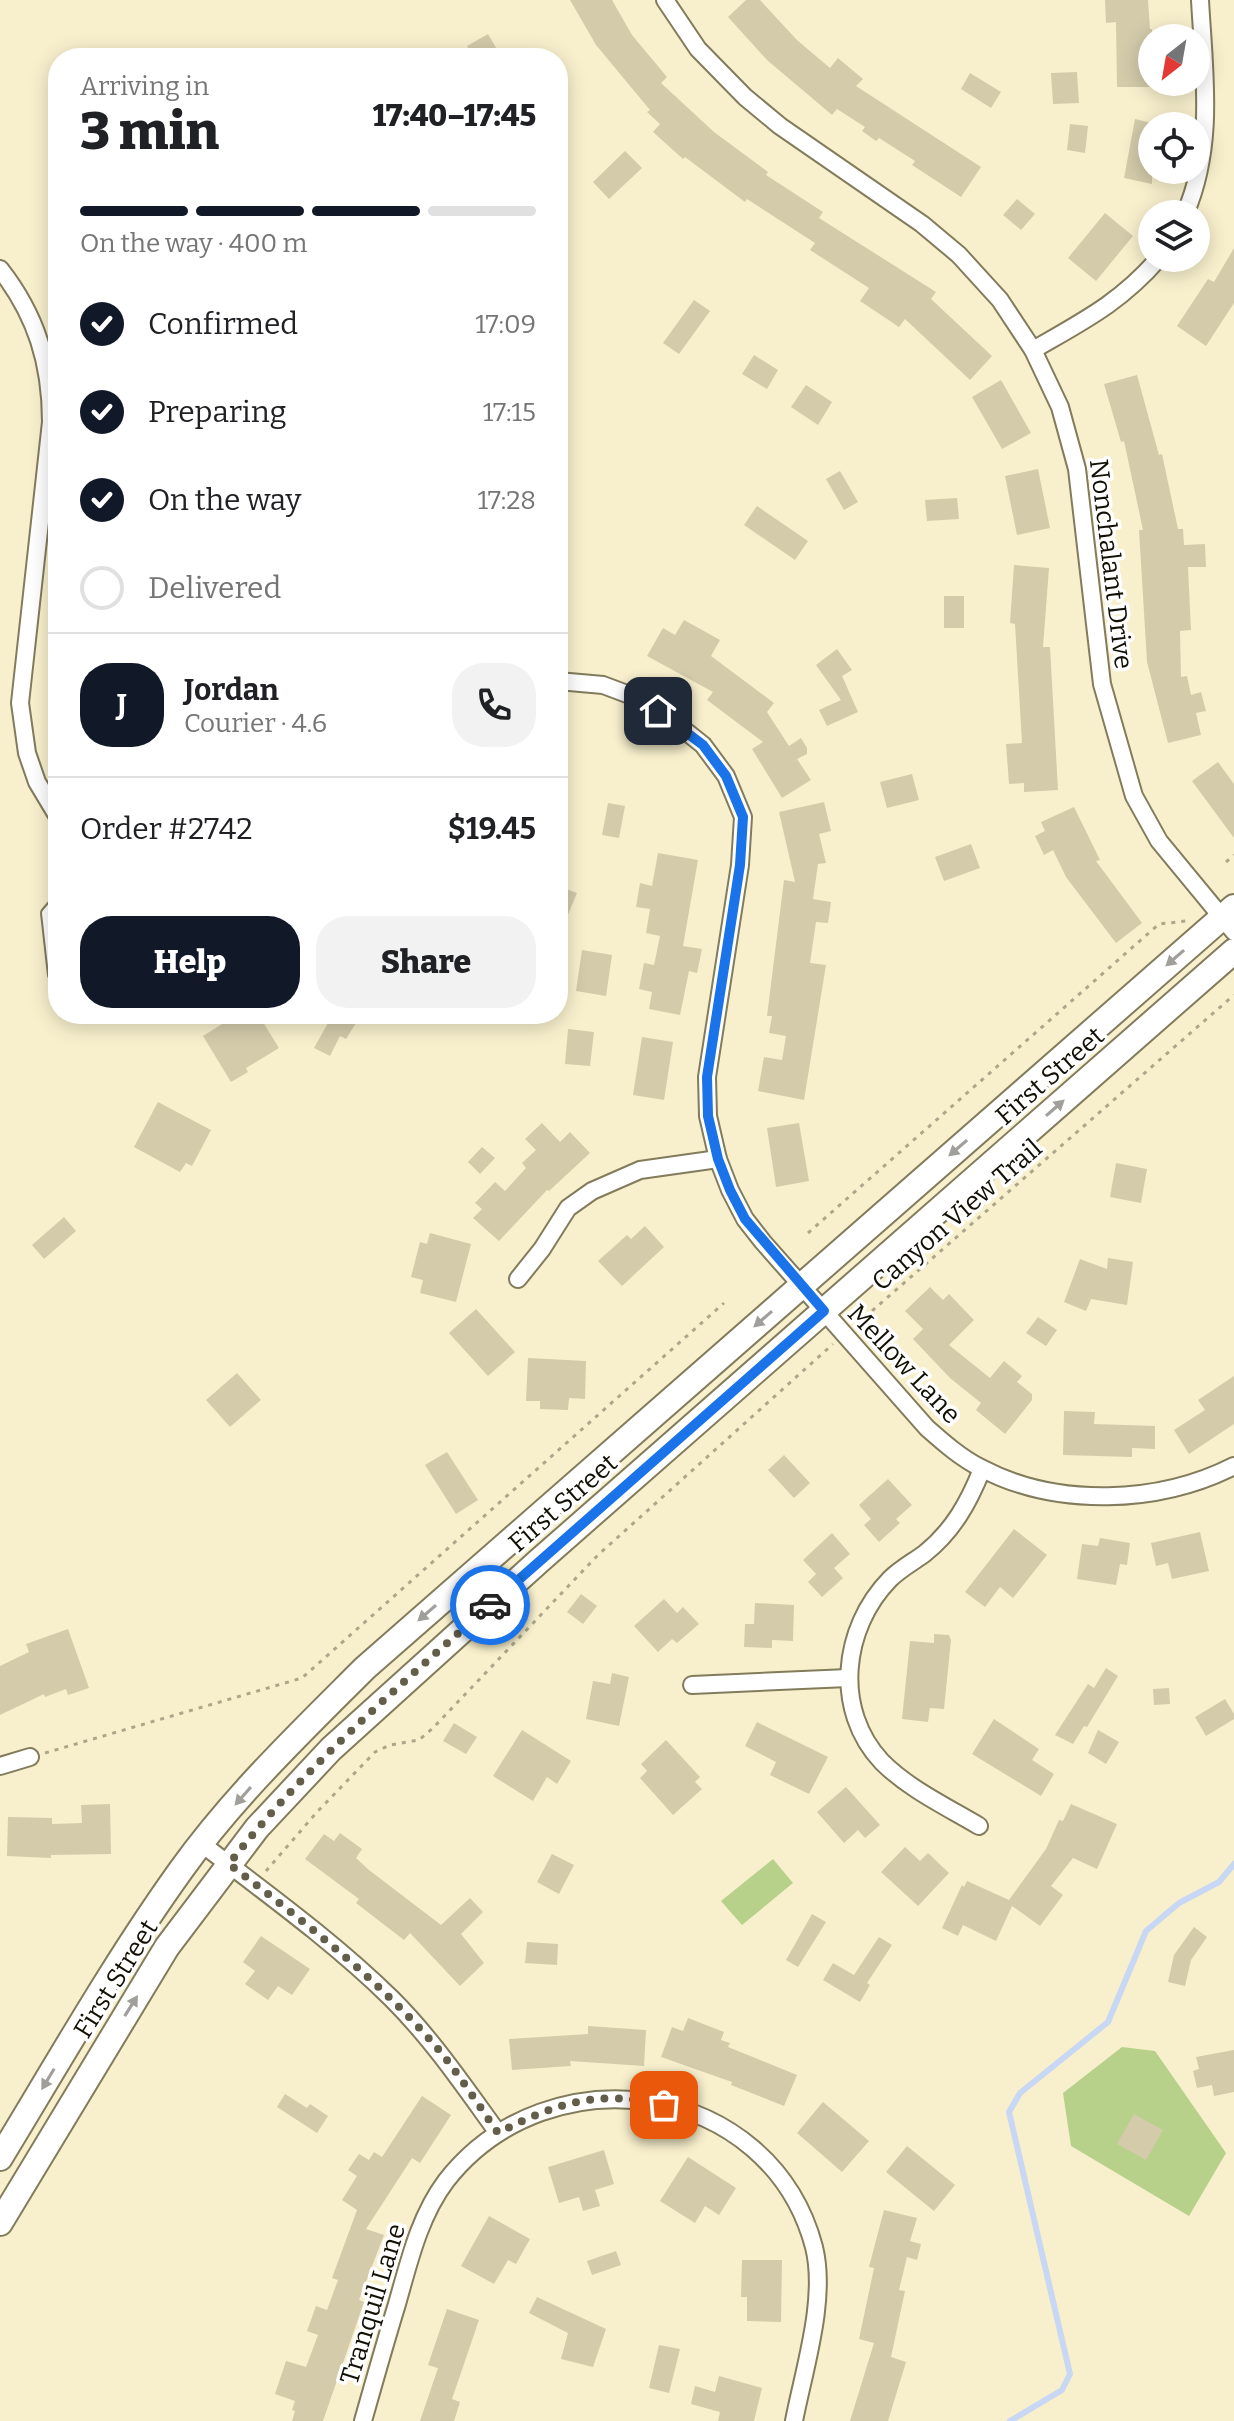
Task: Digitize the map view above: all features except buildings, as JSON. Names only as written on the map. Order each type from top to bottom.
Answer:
[{"type":"main road","name":"First Street","points":[[0,2158],[116,1966],[182,1869],[286,1747],[365,1668],[801,1286],[1230,919]]},
{"type":"main road","name":"First Street","points":[[0,2223],[167,1947],[257,1828],[331,1749],[528,1570],[1234,951]]},
{"type":"street","name":"Nonchalant Drive","points":[[665,0],[698,49],[745,97],[780,126],[922,224],[959,255],[1000,300],[1033,350],[1060,407],[1077,469],[1102,684],[1134,796],[1159,841],[1230,919]]},
{"type":"street","points":[[1191,200],[1203,155],[1206,120],[1200,0]]},
{"type":"street","points":[[0,269],[17,290],[35,325],[48,371]]},
{"type":"street","points":[[1033,350],[1113,303],[1147,272]]},
{"type":"street","points":[[48,449],[20,703],[27,753],[37,782],[48,800]]},
{"type":"street","name":"Mellow Lane","points":[[568,682],[603,685],[643,700],[673,721],[703,745],[726,776],[743,817],[740,865],[707,1077],[708,1116],[718,1159],[745,1219],[801,1286],[927,1428],[951,1449],[982,1469],[1059,1492],[1100,1496],[1143,1494],[1181,1486],[1234,1466]]},
{"type":"street","points":[[518,1279],[568,1208],[592,1191],[640,1170],[718,1159]]},
{"type":"street","points":[[979,1826],[907,1783],[882,1761],[858,1723],[848,1678],[853,1638],[870,1602],[892,1577],[927,1552],[950,1529],[969,1501],[982,1469]]},
{"type":"street","points":[[692,1685],[848,1678]]},
{"type":"street","points":[[0,1766],[30,1757]]},
{"type":"street","points":[[202,1844],[349,1960],[391,1999],[435,2046],[498,2133]]},
{"type":"street","name":"Tranquil Lane","points":[[363,2421],[414,2242],[430,2206],[446,2181],[498,2133],[542,2110],[590,2099],[638,2099],[701,2117],[734,2134],[772,2168],[799,2206],[814,2248],[818,2277],[815,2312],[794,2421]]},
{"type":"lane","points":[[48,911],[48,931]]},
{"type":"path","points":[[1226,862],[1234,855]]},
{"type":"path","points":[[808,1233],[1159,924],[1230,919]]},
{"type":"path","name":"Canyon View Trail","points":[[255,1885],[317,1812],[375,1752],[390,1745],[419,1740],[433,1728],[598,1555],[844,1334],[893,1295],[1234,995]]},
{"type":"path","points":[[30,1757],[302,1678],[724,1303]]},
{"type":"green space","points":[[773,1859],[793,1883],[742,1925],[721,1901]]},
{"type":"green space","points":[[1122,2047],[1155,2051],[1226,2153],[1189,2216],[1071,2146],[1063,2093]]},
{"type":"waterway","points":[[1010,2421],[1062,2390],[1070,2374],[1009,2112],[1020,2093],[1108,2022],[1146,1931],[1179,1903],[1219,1882],[1234,1864]]},
{"type":"way so far","points":[[490,1605],[331,1749],[257,1828],[229,1864],[349,1960],[391,1999],[435,2046],[498,2133],[542,2110],[590,2099],[638,2099],[664,2105]]},
{"type":"route","points":[[490,1605],[824,1311],[745,1219],[718,1159],[708,1116],[707,1077],[740,865],[743,817],[726,776],[703,745],[658,711]]}]
